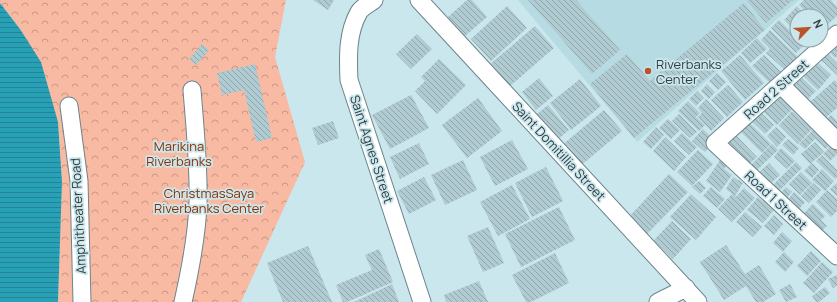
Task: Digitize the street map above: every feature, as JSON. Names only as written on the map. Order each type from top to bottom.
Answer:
[{"type":"street","name":"Saint Agnes Street","points":[[374,0],[360,11],[352,30],[348,50],[349,80],[422,302]]},
{"type":"street","name":"Saint Domitillia Street","points":[[419,0],[698,302]]},
{"type":"street","name":"Road 2 Street","points":[[715,143],[781,86],[837,34]]},
{"type":"street","points":[[781,86],[837,141]]},
{"type":"street","points":[[183,302],[193,249],[198,204],[198,156],[192,90]]},
{"type":"street","name":"Amphitheater Road","points":[[69,106],[79,181],[82,302]]},
{"type":"street","name":"Road 1 Street","points":[[715,143],[837,256]]},
{"type":"street","points":[[658,302],[686,288]]},
{"type":"shaded area","name":"Riverbanks Center","points":[[518,0],[799,0],[789,8],[637,142]]},
{"type":"green space","name":"Marikina Riverbanks","points":[[0,0],[286,0],[275,57],[305,162],[241,302],[58,302],[62,182],[58,122],[20,29],[0,3]]},
{"type":"water","points":[[0,3],[20,29],[41,62],[58,122],[62,182],[58,302],[0,302]]},
{"type":"building","points":[[313,0],[334,0],[328,10]]},
{"type":"building","points":[[467,0],[472,0],[487,17],[465,36],[448,17]]},
{"type":"building","points":[[528,0],[576,0],[620,50],[592,74]]},
{"type":"building","points":[[793,0],[766,23],[747,1]]},
{"type":"building","points":[[804,0],[831,0],[837,7],[837,16],[829,23],[829,8],[802,8],[799,5]]},
{"type":"building","points":[[744,3],[765,30],[634,138],[590,84],[627,54],[650,81]]},
{"type":"building","points":[[507,6],[527,28],[491,61],[471,39]]},
{"type":"building","points":[[789,15],[789,25],[784,20]]},
{"type":"building","points":[[779,20],[789,30],[789,46],[771,28]]},
{"type":"building","points":[[535,26],[554,48],[509,87],[489,65]]},
{"type":"building","points":[[770,30],[798,57],[785,70],[766,53],[770,49],[761,40]]},
{"type":"building","points":[[417,34],[432,49],[411,69],[396,54]]},
{"type":"building","points":[[837,37],[837,56],[835,58],[826,48],[829,48],[829,45]]},
{"type":"building","points":[[757,38],[767,49],[750,63],[741,53]]},
{"type":"building","points":[[202,44],[209,50],[196,65],[189,59]]},
{"type":"building","points":[[791,48],[801,48],[796,53]]},
{"type":"building","points":[[825,51],[837,63],[837,75],[819,58]]},
{"type":"building","points":[[740,55],[764,83],[745,100],[721,71]]},
{"type":"building","points":[[764,55],[781,72],[770,83],[752,66]]},
{"type":"building","points":[[439,59],[466,85],[437,114],[415,91],[425,81],[421,77]]},
{"type":"building","points":[[815,60],[831,75],[818,90],[801,74]]},
{"type":"building","points":[[255,64],[272,138],[256,142],[244,90],[222,95],[217,73]]},
{"type":"building","points":[[717,73],[726,82],[718,90],[709,81]]},
{"type":"building","points":[[799,75],[816,91],[805,102],[788,86]]},
{"type":"building","points":[[539,78],[553,96],[536,110],[522,92]]},
{"type":"building","points":[[580,79],[601,106],[571,130],[550,103]]},
{"type":"building","points":[[835,80],[837,83],[837,108],[824,119],[810,102]]},
{"type":"building","points":[[707,84],[715,92],[709,99],[701,91]]},
{"type":"building","points":[[728,85],[743,102],[727,117],[711,100]]},
{"type":"building","points":[[697,91],[704,98],[696,106],[689,99]]},
{"type":"building","points":[[777,93],[793,108],[777,125],[761,109]]},
{"type":"building","points":[[411,95],[429,128],[390,149],[372,115]]},
{"type":"building","points":[[478,98],[502,131],[467,158],[442,125]]},
{"type":"building","points":[[706,99],[724,118],[711,131],[698,117],[702,113],[698,108]]},
{"type":"building","points":[[688,101],[700,113],[696,117],[705,125],[699,131],[678,111]]},
{"type":"building","points":[[548,105],[569,130],[558,139],[537,114]]},
{"type":"building","points":[[757,109],[774,125],[765,134],[749,119]]},
{"type":"building","points":[[604,110],[622,131],[579,167],[561,146]]},
{"type":"building","points":[[792,111],[812,129],[798,144],[779,125]]},
{"type":"building","points":[[679,114],[697,132],[690,138],[672,121]]},
{"type":"building","points":[[831,115],[837,121],[837,135],[824,122]]},
{"type":"building","points":[[668,119],[680,130],[671,139],[659,128]]},
{"type":"building","points":[[747,120],[771,144],[762,153],[738,129]]},
{"type":"building","points":[[333,121],[339,138],[318,145],[312,128]]},
{"type":"building","points":[[817,126],[833,141],[826,149],[815,139],[805,149],[799,144]]},
{"type":"building","points":[[656,127],[664,135],[651,149],[643,142]]},
{"type":"building","points":[[776,127],[786,137],[777,147],[767,136]]},
{"type":"building","points":[[703,129],[715,141],[705,152],[692,141]]},
{"type":"building","points":[[733,132],[757,157],[747,166],[723,141]]},
{"type":"building","points":[[682,133],[697,147],[689,155],[674,141]]},
{"type":"building","points":[[665,137],[686,157],[674,171],[653,151]]},
{"type":"building","points":[[788,139],[799,148],[793,155],[782,145]]},
{"type":"building","points":[[512,140],[528,169],[495,186],[480,157]]},
{"type":"building","points":[[815,142],[824,152],[810,164],[801,154]]},
{"type":"building","points":[[419,143],[429,164],[400,179],[390,157]]},
{"type":"building","points":[[834,143],[837,146],[837,154],[830,161],[823,154]]},
{"type":"building","points":[[772,144],[778,150],[753,174],[748,168]]},
{"type":"building","points":[[781,148],[795,161],[787,169],[774,157]]},
{"type":"building","points":[[698,150],[713,164],[692,186],[677,172]]},
{"type":"building","points":[[822,155],[837,170],[837,177],[835,179],[816,161]]},
{"type":"building","points":[[463,160],[477,190],[445,205],[431,175]]},
{"type":"building","points":[[720,160],[727,165],[724,169],[732,175],[720,192],[706,181]]},
{"type":"building","points":[[796,162],[802,168],[779,191],[773,185]]},
{"type":"building","points":[[769,163],[780,175],[768,186],[757,174]]},
{"type":"building","points":[[812,163],[819,170],[812,178],[804,171]]},
{"type":"building","points":[[546,167],[563,201],[532,217],[515,183]]},
{"type":"building","points":[[822,169],[834,181],[825,191],[812,180]]},
{"type":"building","points":[[801,172],[812,183],[800,195],[789,184]]},
{"type":"building","points":[[669,174],[688,192],[646,235],[628,218]]},
{"type":"building","points":[[424,177],[436,200],[409,214],[397,191]]},
{"type":"building","points":[[733,177],[743,183],[735,196],[726,189]]},
{"type":"building","points":[[699,181],[706,188],[700,194],[692,187]]},
{"type":"building","points":[[813,183],[821,190],[809,203],[801,196]]},
{"type":"building","points":[[837,183],[837,196],[830,189]]},
{"type":"building","points":[[512,185],[530,219],[498,236],[480,202]]},
{"type":"building","points":[[711,187],[725,199],[717,208],[703,196]]},
{"type":"building","points":[[786,187],[792,192],[783,202],[777,197]]},
{"type":"building","points":[[744,188],[755,198],[732,222],[718,209],[732,194],[736,197]]},
{"type":"building","points":[[827,190],[837,199],[837,211],[831,217],[816,202]]},
{"type":"building","points":[[794,192],[805,202],[797,211],[786,202]]},
{"type":"building","points":[[691,194],[716,217],[696,240],[670,217]]},
{"type":"building","points":[[758,197],[774,210],[763,223],[747,210]]},
{"type":"building","points":[[813,204],[825,216],[821,220],[827,226],[818,234],[801,216]]},
{"type":"building","points":[[559,207],[575,240],[521,267],[505,234]]},
{"type":"building","points":[[745,212],[762,227],[753,237],[736,222]]},
{"type":"building","points":[[774,215],[783,224],[774,235],[764,226]]},
{"type":"building","points":[[672,221],[691,239],[673,259],[654,240]]},
{"type":"building","points":[[488,227],[504,263],[483,272],[467,236]]},
{"type":"building","points":[[782,232],[792,241],[783,252],[773,243]]},
{"type":"building","points":[[726,245],[745,274],[759,265],[776,294],[763,302],[756,302],[746,286],[724,300],[700,262]]},
{"type":"building","points":[[308,246],[332,302],[283,302],[267,263]]},
{"type":"building","points":[[379,249],[393,282],[347,302],[343,302],[336,285],[372,270],[365,255]]},
{"type":"building","points":[[811,251],[821,261],[807,276],[797,266]]},
{"type":"building","points":[[784,252],[794,262],[785,272],[775,262]]},
{"type":"building","points":[[555,253],[569,283],[531,302],[526,302],[512,275]]},
{"type":"building","points":[[822,262],[833,272],[814,293],[803,283]]},
{"type":"building","points":[[837,275],[837,286],[833,288],[828,279]]},
{"type":"building","points":[[479,281],[488,302],[446,302],[444,295]]},
{"type":"building","points":[[392,284],[399,302],[354,302]]},
{"type":"building","points":[[790,284],[797,297],[786,302],[779,290]]},
{"type":"building","points":[[825,287],[830,293],[819,302],[816,302],[812,296]]},
{"type":"place","name":"Riverbanks Center","points":[[648,71]]},
{"type":"park label","name":"ChristmasSaya Riverbanks Center","points":[[209,200]]}]
